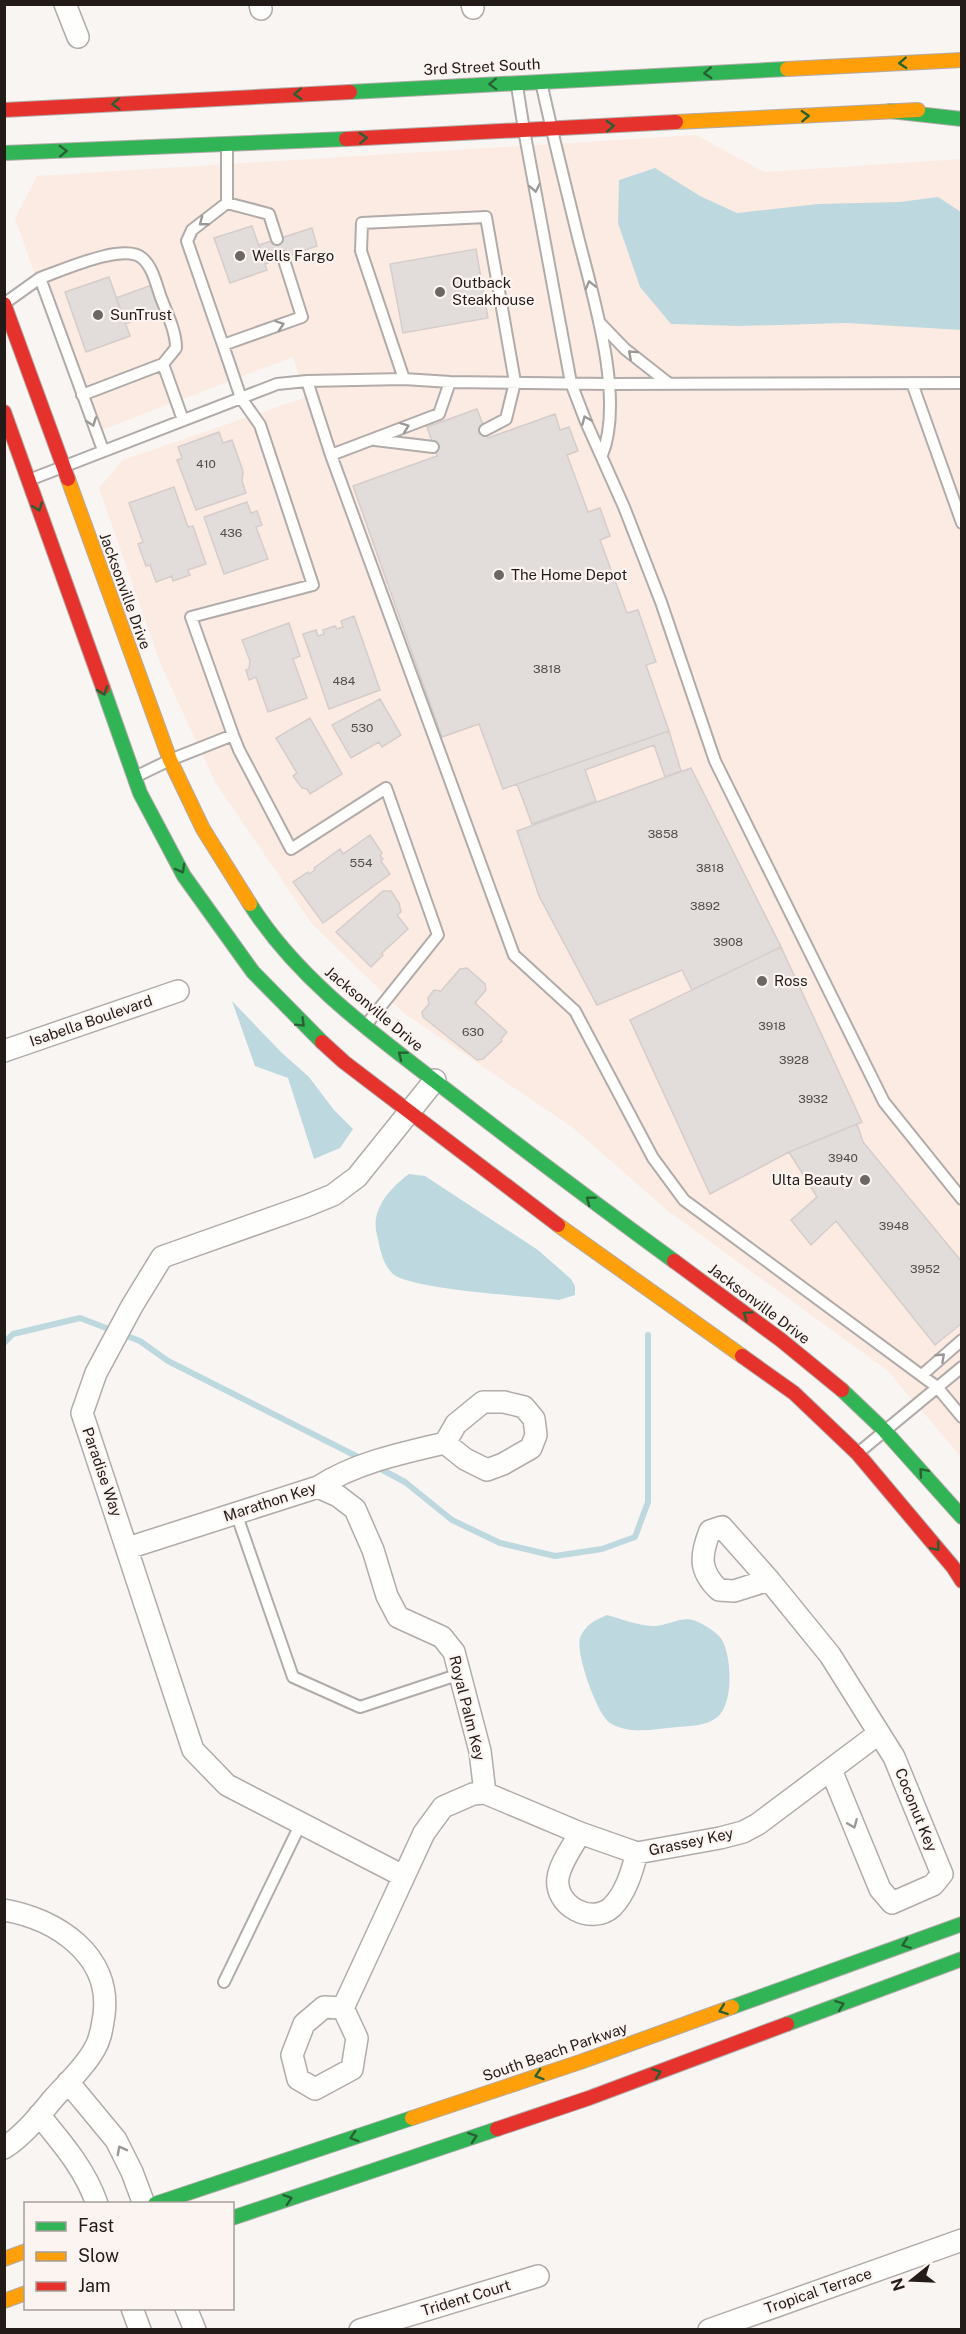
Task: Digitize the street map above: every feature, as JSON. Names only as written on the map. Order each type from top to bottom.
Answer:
[{"type":"main road","name":"3rd Street South","points":[[4,110],[541,80],[962,60]]},
{"type":"main road","points":[[7,155],[962,107]]},
{"type":"main road","points":[[890,111],[962,119]]},
{"type":"main road","name":"Jacksonville Drive","points":[[4,304],[14,358],[62,466],[170,760],[203,829],[260,920],[316,984],[365,1027],[549,1169],[781,1340],[844,1392],[884,1430],[962,1517]]},
{"type":"main road","points":[[4,412],[140,793],[184,876],[253,972],[301,1023],[344,1062],[581,1243],[794,1393],[858,1454],[953,1567],[962,1581]]},
{"type":"main road","name":"South Beach Parkway","points":[[162,2202],[583,2061],[962,1924]]},
{"type":"main road","points":[[234,2217],[589,2098],[962,1959]]},
{"type":"main road","points":[[4,2259],[24,2252]]},
{"type":"main road","points":[[4,2301],[24,2294]]},
{"type":"street","points":[[65,4],[78,37]]},
{"type":"street","name":"Isabella Boulevard","points":[[4,1051],[178,991]]},
{"type":"street","name":"Paradise Way","points":[[403,1876],[227,1785],[193,1750],[82,1413],[96,1373],[132,1306],[162,1257],[333,1195],[357,1176],[435,1080]]},
{"type":"street","name":"Marathon Key","points":[[128,1548],[325,1483],[395,1455],[445,1443]]},
{"type":"street","name":"Royal Palm Key","points":[[325,1483],[356,1509],[373,1550],[387,1596],[398,1617],[442,1637],[454,1652],[480,1751],[485,1793]]},
{"type":"street","name":"Coconut Key","points":[[769,1580],[830,1655],[894,1757],[942,1874],[933,1885],[892,1903],[880,1889],[831,1770]]},
{"type":"street","name":"Grassey Key","points":[[485,1793],[580,1833],[637,1853],[743,1832],[758,1824],[878,1734]]},
{"type":"street","points":[[343,2008],[424,1833],[443,1807],[473,1794],[485,1793]]},
{"type":"street","points":[[580,1833],[558,1876],[558,1889],[564,1903],[585,1913],[596,1914],[612,1907],[630,1878],[637,1853]]},
{"type":"street","points":[[4,1910],[38,1918],[70,1937],[84,1950],[94,1965],[103,1987],[105,2006],[102,2033],[94,2050],[39,2115],[16,2140],[4,2148]]},
{"type":"street","points":[[68,2082],[116,2140],[143,2202]]},
{"type":"street","points":[[39,2115],[79,2165],[93,2190],[96,2202]]},
{"type":"street","name":"Tropical Terrace","points":[[709,2330],[962,2240]]},
{"type":"street","name":"Trident Court","points":[[360,2330],[538,2276]]},
{"type":"street","points":[[133,2310],[140,2330]]},
{"type":"street","points":[[187,2310],[195,2330]]},
{"type":"lane","points":[[541,80],[599,322],[612,413],[609,440],[602,455]]},
{"type":"lane","points":[[517,83],[572,383],[661,602],[715,761],[885,1102],[962,1199]]},
{"type":"lane","points":[[227,145],[227,203]]},
{"type":"lane","points":[[227,203],[269,214],[277,239]]},
{"type":"lane","points":[[227,203],[192,231],[187,241],[241,398],[260,425],[313,585],[191,617],[239,750],[291,849],[386,788],[438,935],[365,1027]]},
{"type":"lane","points":[[404,379],[361,251],[362,223],[486,217],[515,382],[506,418],[485,430]]},
{"type":"lane","points":[[4,304],[40,278],[109,255],[140,255],[150,271],[174,334],[176,348],[163,364],[82,394]]},
{"type":"lane","points":[[223,345],[302,317],[283,257]]},
{"type":"lane","points":[[40,278],[103,450]]},
{"type":"lane","points":[[599,322],[625,349],[668,382]]},
{"type":"lane","points":[[163,364],[183,420]]},
{"type":"lane","points":[[28,480],[277,384],[307,381],[404,379],[450,382],[609,384],[668,382],[962,383]]},
{"type":"lane","points":[[307,381],[331,455],[514,955],[575,1011],[653,1158],[684,1200],[937,1387],[957,1404],[962,1417]]},
{"type":"lane","points":[[331,455],[440,414],[450,382]]},
{"type":"lane","points":[[912,383],[962,523]]},
{"type":"lane","points":[[372,439],[434,447]]},
{"type":"lane","points":[[135,777],[170,760],[233,735]]},
{"type":"lane","points":[[922,1376],[962,1340]]},
{"type":"lane","points":[[858,1454],[962,1367]]},
{"type":"lane","points":[[236,1513],[293,1677],[360,1707],[460,1674]]},
{"type":"lane","points":[[224,1982],[301,1823]]},
{"type":"shaded area","points":[[696,135],[764,172],[961,159],[961,1457],[888,1371],[668,1211],[572,1127],[405,1014],[312,924],[215,782],[161,665],[99,488],[123,460],[306,397],[293,357],[91,434],[15,218],[37,176]]},
{"type":"water","points":[[655,168],[700,196],[737,213],[818,204],[900,202],[938,197],[961,212],[961,330],[846,323],[740,326],[671,324],[640,287],[618,223],[619,180]]},
{"type":"water","points":[[232,1001],[282,1053],[309,1077],[334,1110],[353,1129],[340,1148],[314,1159],[288,1078],[255,1066]]},
{"type":"water","points":[[409,1174],[425,1176],[538,1250],[571,1279],[575,1286],[575,1295],[559,1300],[444,1288],[403,1279],[392,1273],[380,1250],[376,1217],[383,1200]]},
{"type":"water","points":[[607,1615],[652,1626],[685,1619],[699,1623],[714,1632],[722,1640],[728,1658],[730,1681],[722,1712],[712,1721],[693,1726],[634,1730],[617,1727],[610,1723],[593,1696],[579,1645],[582,1633],[588,1626]]},
{"type":"building","points":[[252,226],[267,270],[230,283],[214,238]]},
{"type":"building","points":[[312,228],[317,246],[265,264],[259,245]]},
{"type":"building","points":[[476,249],[488,318],[403,333],[390,264]]},
{"type":"building","points":[[109,277],[130,336],[86,352],[65,292]]},
{"type":"building","points":[[152,285],[161,311],[125,324],[116,298]]},
{"type":"building","name":"The Home Depot","points":[[477,409],[488,438],[555,414],[560,430],[569,427],[578,451],[567,455],[588,512],[600,508],[610,536],[600,540],[627,613],[638,610],[656,662],[646,665],[669,731],[503,789],[479,724],[442,737],[353,486],[437,456],[427,427]]},
{"type":"building","points":[[219,432],[223,443],[232,440],[243,471],[242,481],[246,493],[196,510],[177,460],[182,458],[178,447]]},
{"type":"building","points":[[174,487],[188,527],[193,526],[206,564],[188,570],[190,575],[173,581],[172,576],[156,582],[150,565],[146,566],[138,544],[143,542],[129,503]]},
{"type":"building","points":[[247,502],[251,513],[257,511],[262,525],[256,527],[268,559],[224,574],[204,517]]},
{"type":"building","points":[[354,616],[380,690],[329,709],[303,634],[316,630],[318,636],[324,634],[323,630],[335,626],[337,629],[343,627],[341,621]]},
{"type":"building","points":[[289,623],[300,656],[293,659],[307,698],[268,712],[256,677],[249,680],[246,670],[249,669],[250,661],[242,640]]},
{"type":"building","points":[[380,699],[401,735],[382,747],[379,742],[351,758],[332,725]]},
{"type":"building","points":[[310,718],[342,774],[310,794],[293,776],[297,773],[276,738]]},
{"type":"building","points":[[669,731],[681,771],[665,777],[654,745],[585,770],[596,801],[532,824],[517,784]]},
{"type":"building","points":[[691,768],[781,947],[692,990],[682,970],[597,1005],[539,896],[517,831]]},
{"type":"building","points":[[370,835],[382,853],[381,861],[390,874],[323,923],[293,882],[315,870],[314,868],[340,849],[343,854]]},
{"type":"building","points":[[383,891],[391,891],[399,903],[401,912],[397,915],[408,929],[382,953],[383,955],[371,967],[336,932]]},
{"type":"building","points":[[781,947],[862,1122],[789,1152],[710,1194],[630,1020]]},
{"type":"building","points":[[467,968],[485,984],[486,990],[475,1003],[507,1032],[501,1039],[502,1041],[483,1059],[477,1060],[423,1017],[422,1012],[429,1004],[428,998],[434,990],[441,991],[460,969]]},
{"type":"building","points":[[857,1124],[863,1142],[962,1262],[962,1323],[935,1345],[836,1221],[811,1245],[791,1220],[817,1197],[789,1152]]},
{"type":"waterway","points":[[4,1343],[13,1334],[80,1318],[140,1341],[168,1361],[362,1459]]},
{"type":"waterway","points":[[377,1467],[405,1482],[452,1520],[500,1543],[555,1556],[602,1549],[635,1537],[648,1502],[648,1335]]},
{"type":"traffic: fast","points":[[350,92],[787,69]]},
{"type":"traffic: fast","points":[[890,111],[962,119]]},
{"type":"traffic: fast","points":[[4,153],[346,139]]},
{"type":"traffic: fast","points":[[103,688],[140,793],[184,876],[253,972],[322,1042]]},
{"type":"traffic: fast","points":[[250,904],[269,932],[291,957],[314,981],[365,1026],[530,1154],[674,1261]]},
{"type":"traffic: fast","points":[[842,1390],[884,1430],[962,1517]]},
{"type":"traffic: fast","points":[[732,2007],[962,1924]]},
{"type":"traffic: fast","points":[[787,2024],[962,1959]]},
{"type":"traffic: fast","points":[[161,2202],[412,2118]]},
{"type":"traffic: fast","points":[[234,2217],[497,2129]]},
{"type":"traffic: slow","points":[[787,69],[962,60]]},
{"type":"traffic: slow","points":[[676,122],[918,110]]},
{"type":"traffic: slow","points":[[68,479],[170,760],[203,829],[250,904]]},
{"type":"traffic: slow","points":[[558,1225],[742,1356]]},
{"type":"traffic: slow","points":[[412,2118],[583,2061],[732,2007]]},
{"type":"traffic: slow","points":[[4,2259],[24,2252]]},
{"type":"traffic: slow","points":[[4,2301],[24,2294]]},
{"type":"traffic: jam","points":[[4,110],[350,92]]},
{"type":"traffic: jam","points":[[346,139],[676,122]]},
{"type":"traffic: jam","points":[[4,304],[68,479]]},
{"type":"traffic: jam","points":[[4,412],[103,688]]},
{"type":"traffic: jam","points":[[322,1042],[344,1062],[558,1225]]},
{"type":"traffic: jam","points":[[674,1261],[781,1340],[842,1390]]},
{"type":"traffic: jam","points":[[742,1356],[794,1393],[858,1454],[953,1567],[962,1581]]},
{"type":"traffic: jam","points":[[497,2129],[589,2098],[787,2024]]},
{"type":"place","name":"Wells Fargo","points":[[240,256]]},
{"type":"place","name":"Outback Steakhouse","points":[[440,292]]},
{"type":"place","name":"SunTrust","points":[[98,315]]},
{"type":"place","name":"The Home Depot","points":[[499,575]]},
{"type":"place","name":"Ross","points":[[762,981]]},
{"type":"place","name":"Ulta Beauty","points":[[865,1180]]}]
